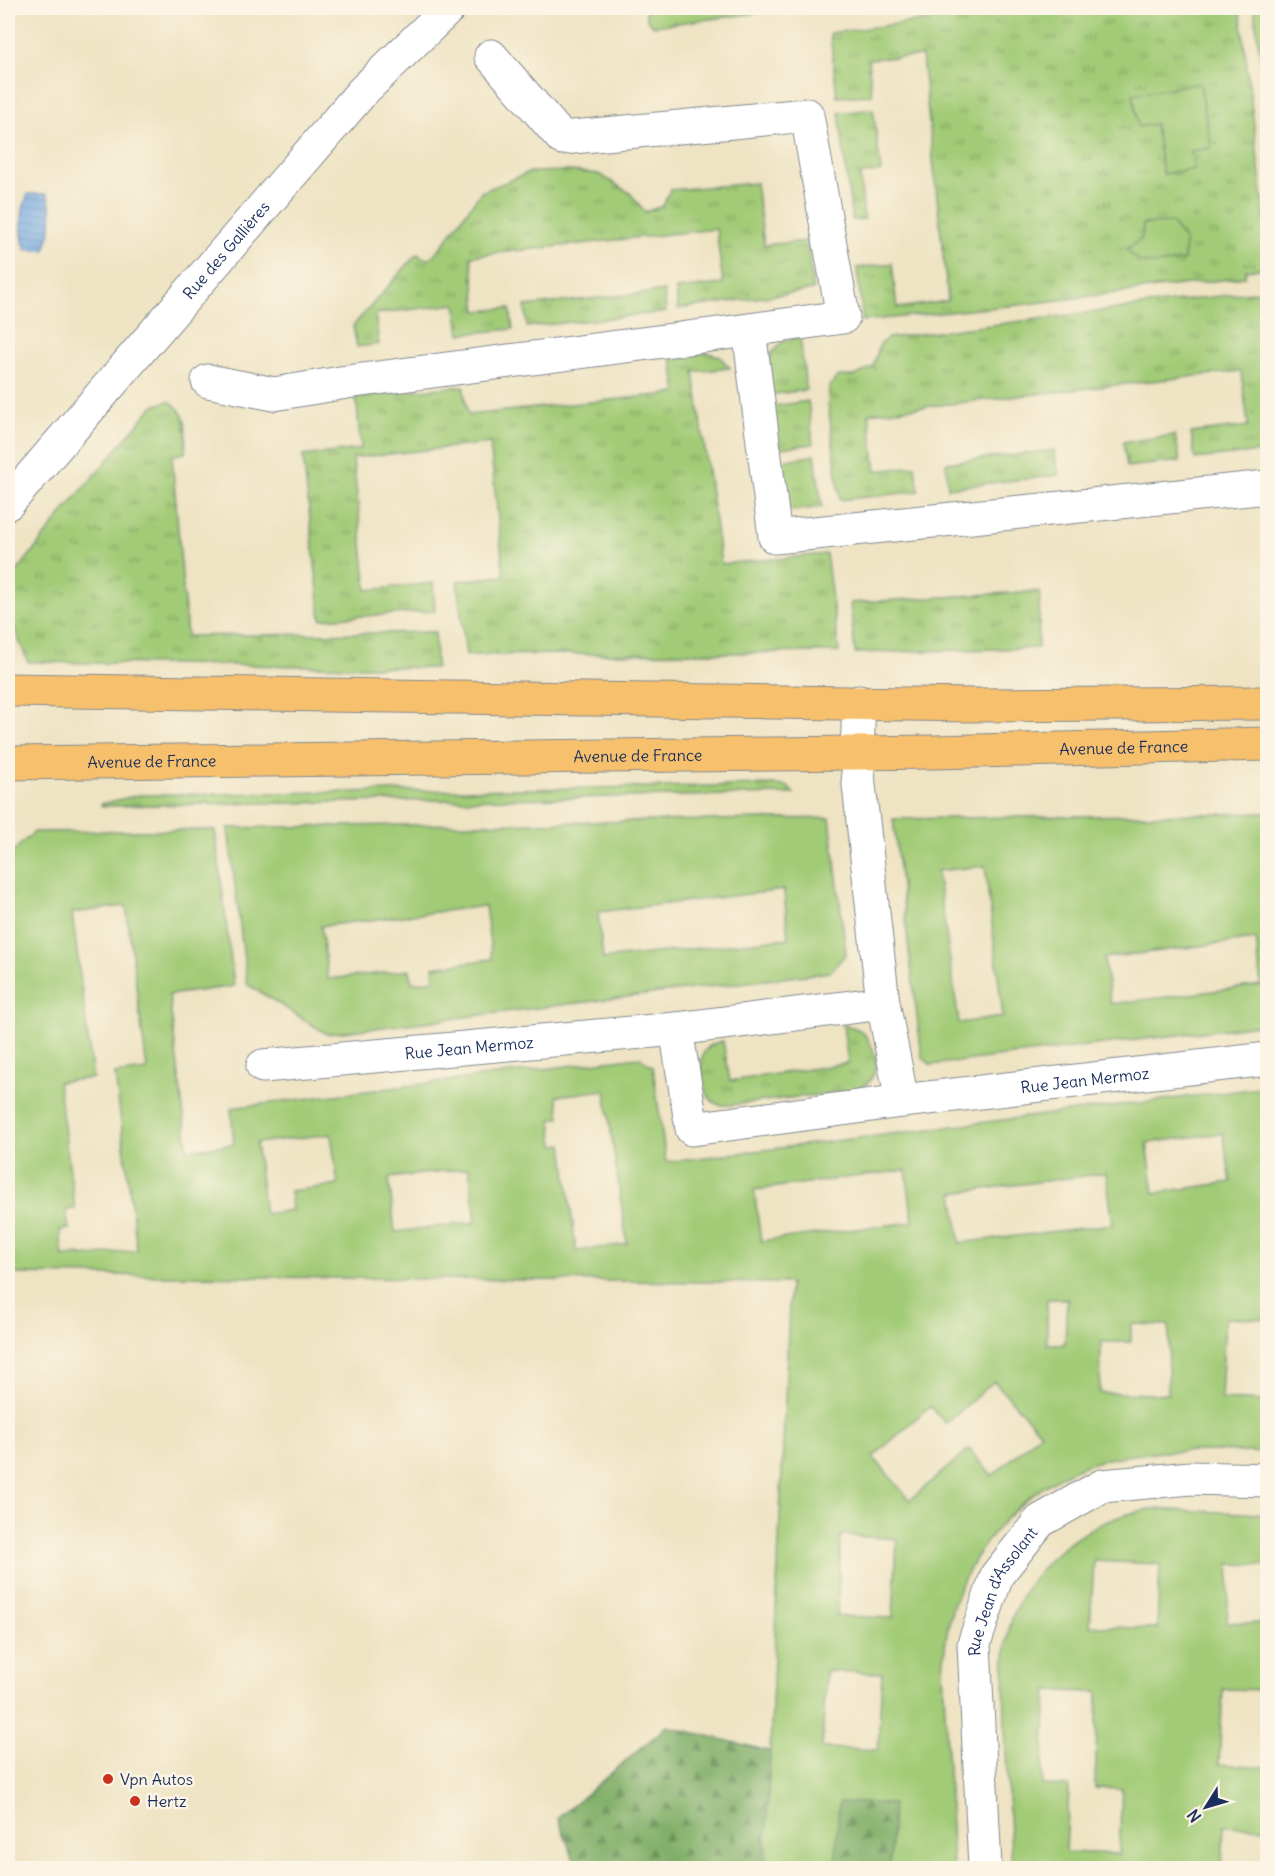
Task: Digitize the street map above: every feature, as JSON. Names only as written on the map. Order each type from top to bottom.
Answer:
[{"type":"main road","points":[[8,690],[972,705],[1268,703]]},
{"type":"main road","name":"Avenue de France","points":[[8,763],[857,753],[1268,744]]},
{"type":"street","name":"Rue des Gallières","points":[[8,499],[126,367],[363,91],[449,8]]},
{"type":"street","points":[[208,381],[274,394],[347,382],[843,317],[807,115],[562,138],[491,56]]},
{"type":"street","points":[[749,330],[775,537],[1268,487]]},
{"type":"street","points":[[859,702],[857,753],[859,785],[883,1003],[902,1101]]},
{"type":"street","name":"Rue Jean Mermoz","points":[[263,1066],[676,1029],[883,1003]]},
{"type":"street","name":"Rue Jean Mermoz","points":[[676,1029],[692,1129],[902,1101],[1268,1059]]},
{"type":"street","name":"Rue Jean d'Assolant","points":[[985,1869],[974,1644],[998,1575],[1040,1521],[1102,1486],[1191,1478],[1268,1480]]},
{"type":"green space","points":[[653,8],[751,8],[758,13],[654,26],[646,14]]},
{"type":"green space","points":[[1017,8],[1240,8],[1267,235],[1267,268],[1246,270],[1245,277],[1027,304],[863,321],[857,268],[892,263],[897,308],[948,301],[922,56],[868,59],[872,95],[837,97],[830,33]],"holes":[[[1155,124],[1191,151],[1194,169],[1164,174]]]},
{"type":"green space","points":[[1254,8],[1267,8],[1267,114]]},
{"type":"green space","points":[[1200,83],[1211,148],[1191,151],[1194,169],[1163,174],[1155,124],[1138,127],[1133,94]]},
{"type":"green space","points":[[873,109],[881,171],[860,175],[864,219],[852,220],[839,113]]},
{"type":"green space","points":[[570,171],[599,174],[630,193],[645,212],[663,206],[670,190],[756,183],[764,245],[807,241],[813,290],[678,309],[676,289],[723,284],[716,229],[471,256],[477,311],[510,308],[513,329],[460,334],[456,304],[375,314],[379,344],[357,347],[353,326],[417,254],[428,260],[441,247],[481,192],[530,172]]},
{"type":"green space","points":[[1172,223],[1185,241],[1184,260],[1160,264],[1145,263],[1132,256],[1127,249],[1142,238],[1143,224]]},
{"type":"green space","points":[[1267,290],[1267,451],[1195,459],[1191,433],[1248,426],[1241,371],[869,413],[876,471],[915,466],[919,491],[840,500],[828,404],[829,387],[838,376],[855,376],[873,367],[880,344],[888,338]]},
{"type":"green space","points":[[664,291],[666,312],[527,327],[525,306]]},
{"type":"green space","points":[[800,336],[806,390],[767,395],[764,371],[772,353],[782,342]]},
{"type":"green space","points":[[705,352],[719,356],[730,368],[694,372],[721,564],[826,554],[839,652],[466,655],[457,581],[504,576],[490,443],[353,458],[367,590],[433,583],[435,611],[321,619],[303,456],[361,449],[356,396],[463,386],[468,415],[677,393],[672,360]]},
{"type":"green space","points":[[169,401],[176,406],[184,418],[186,431],[185,453],[172,456],[187,636],[435,632],[436,668],[28,662],[8,614],[8,583],[66,509],[153,406]]},
{"type":"green space","points":[[808,401],[813,444],[773,449],[768,407]]},
{"type":"green space","points":[[1175,435],[1180,461],[1127,467],[1123,442]]},
{"type":"green space","points":[[1054,450],[1059,475],[948,488],[946,463]]},
{"type":"green space","points":[[815,455],[822,507],[788,511],[775,462]]},
{"type":"green space","points":[[1040,591],[1038,648],[855,653],[850,603]]},
{"type":"green space","points":[[787,786],[794,794],[102,806],[101,804],[139,795]]},
{"type":"green space","points":[[1267,813],[1267,1024],[931,1065],[922,1057],[893,819]],"holes":[[[985,866],[1003,1017],[959,1023],[937,871]],[[1256,939],[1261,985],[1111,1004],[1104,958]]]},
{"type":"green space","points":[[830,818],[846,954],[830,972],[327,1034],[247,984],[228,828]],"holes":[[[784,890],[788,938],[603,959],[598,912]],[[485,906],[492,959],[433,967],[434,980],[412,983],[410,970],[328,979],[321,926]]]},
{"type":"green space","points":[[215,830],[234,986],[169,995],[188,1150],[234,1144],[231,1108],[639,1057],[653,1067],[666,1162],[1267,1087],[1267,1319],[1225,1318],[1221,1399],[1267,1401],[1267,1453],[1188,1451],[1148,1453],[1108,1459],[1084,1466],[1039,1490],[1018,1507],[983,1546],[955,1600],[948,1629],[943,1670],[953,1868],[765,1868],[790,1283],[8,1274],[8,856],[34,832]],"holes":[[[126,906],[147,1070],[115,1074],[137,1250],[63,1257],[60,1230],[69,1229],[66,1210],[75,1209],[58,1082],[93,1078],[72,913]],[[605,1090],[627,1244],[576,1251],[563,1144],[554,1145],[551,1120],[560,1118],[557,1096]],[[1223,1133],[1231,1182],[1154,1193],[1147,1143]],[[331,1134],[338,1185],[290,1191],[292,1210],[265,1214],[256,1143]],[[469,1168],[476,1222],[395,1232],[389,1178]],[[906,1170],[913,1222],[761,1241],[754,1190]],[[1106,1173],[1113,1224],[960,1243],[953,1193]],[[1047,1299],[1067,1299],[1065,1344],[1047,1344]],[[1131,1324],[1169,1325],[1168,1394],[1100,1393],[1101,1342],[1131,1342]],[[994,1381],[1041,1433],[992,1476],[969,1449],[910,1500],[873,1457],[930,1406],[946,1424]],[[841,1535],[897,1539],[893,1618],[837,1616]],[[826,1671],[882,1673],[878,1750],[822,1748]],[[839,1802],[893,1804],[890,1866],[835,1864]]]},
{"type":"green space","points":[[843,1025],[863,1032],[875,1054],[875,1072],[868,1082],[857,1090],[725,1105],[714,1102],[707,1094],[702,1073],[702,1060],[706,1050],[715,1043],[723,1041],[730,1081],[848,1063]]},
{"type":"green space","points":[[1149,1509],[1267,1514],[1267,1565],[1230,1564],[1227,1622],[1267,1624],[1267,1690],[1223,1689],[1219,1764],[1267,1767],[1267,1828],[1224,1826],[1222,1868],[1012,1868],[1004,1681],[1006,1646],[1012,1618],[1028,1586],[1038,1572],[1064,1547],[1100,1524]],"holes":[[[1094,1561],[1160,1564],[1157,1629],[1090,1626]],[[1047,1691],[1098,1692],[1095,1788],[1122,1789],[1119,1854],[1066,1852],[1069,1786],[1042,1785]]]},
{"type":"green space","points":[[667,1726],[769,1751],[929,1769],[935,1868],[577,1868],[558,1818]]},
{"type":"water","points":[[28,194],[47,194],[51,208],[51,222],[45,250],[26,250],[21,222]]},
{"type":"place","name":"Vpn Autos","points":[[108,1779]]},
{"type":"place","name":"Hertz","points":[[135,1801]]}]
